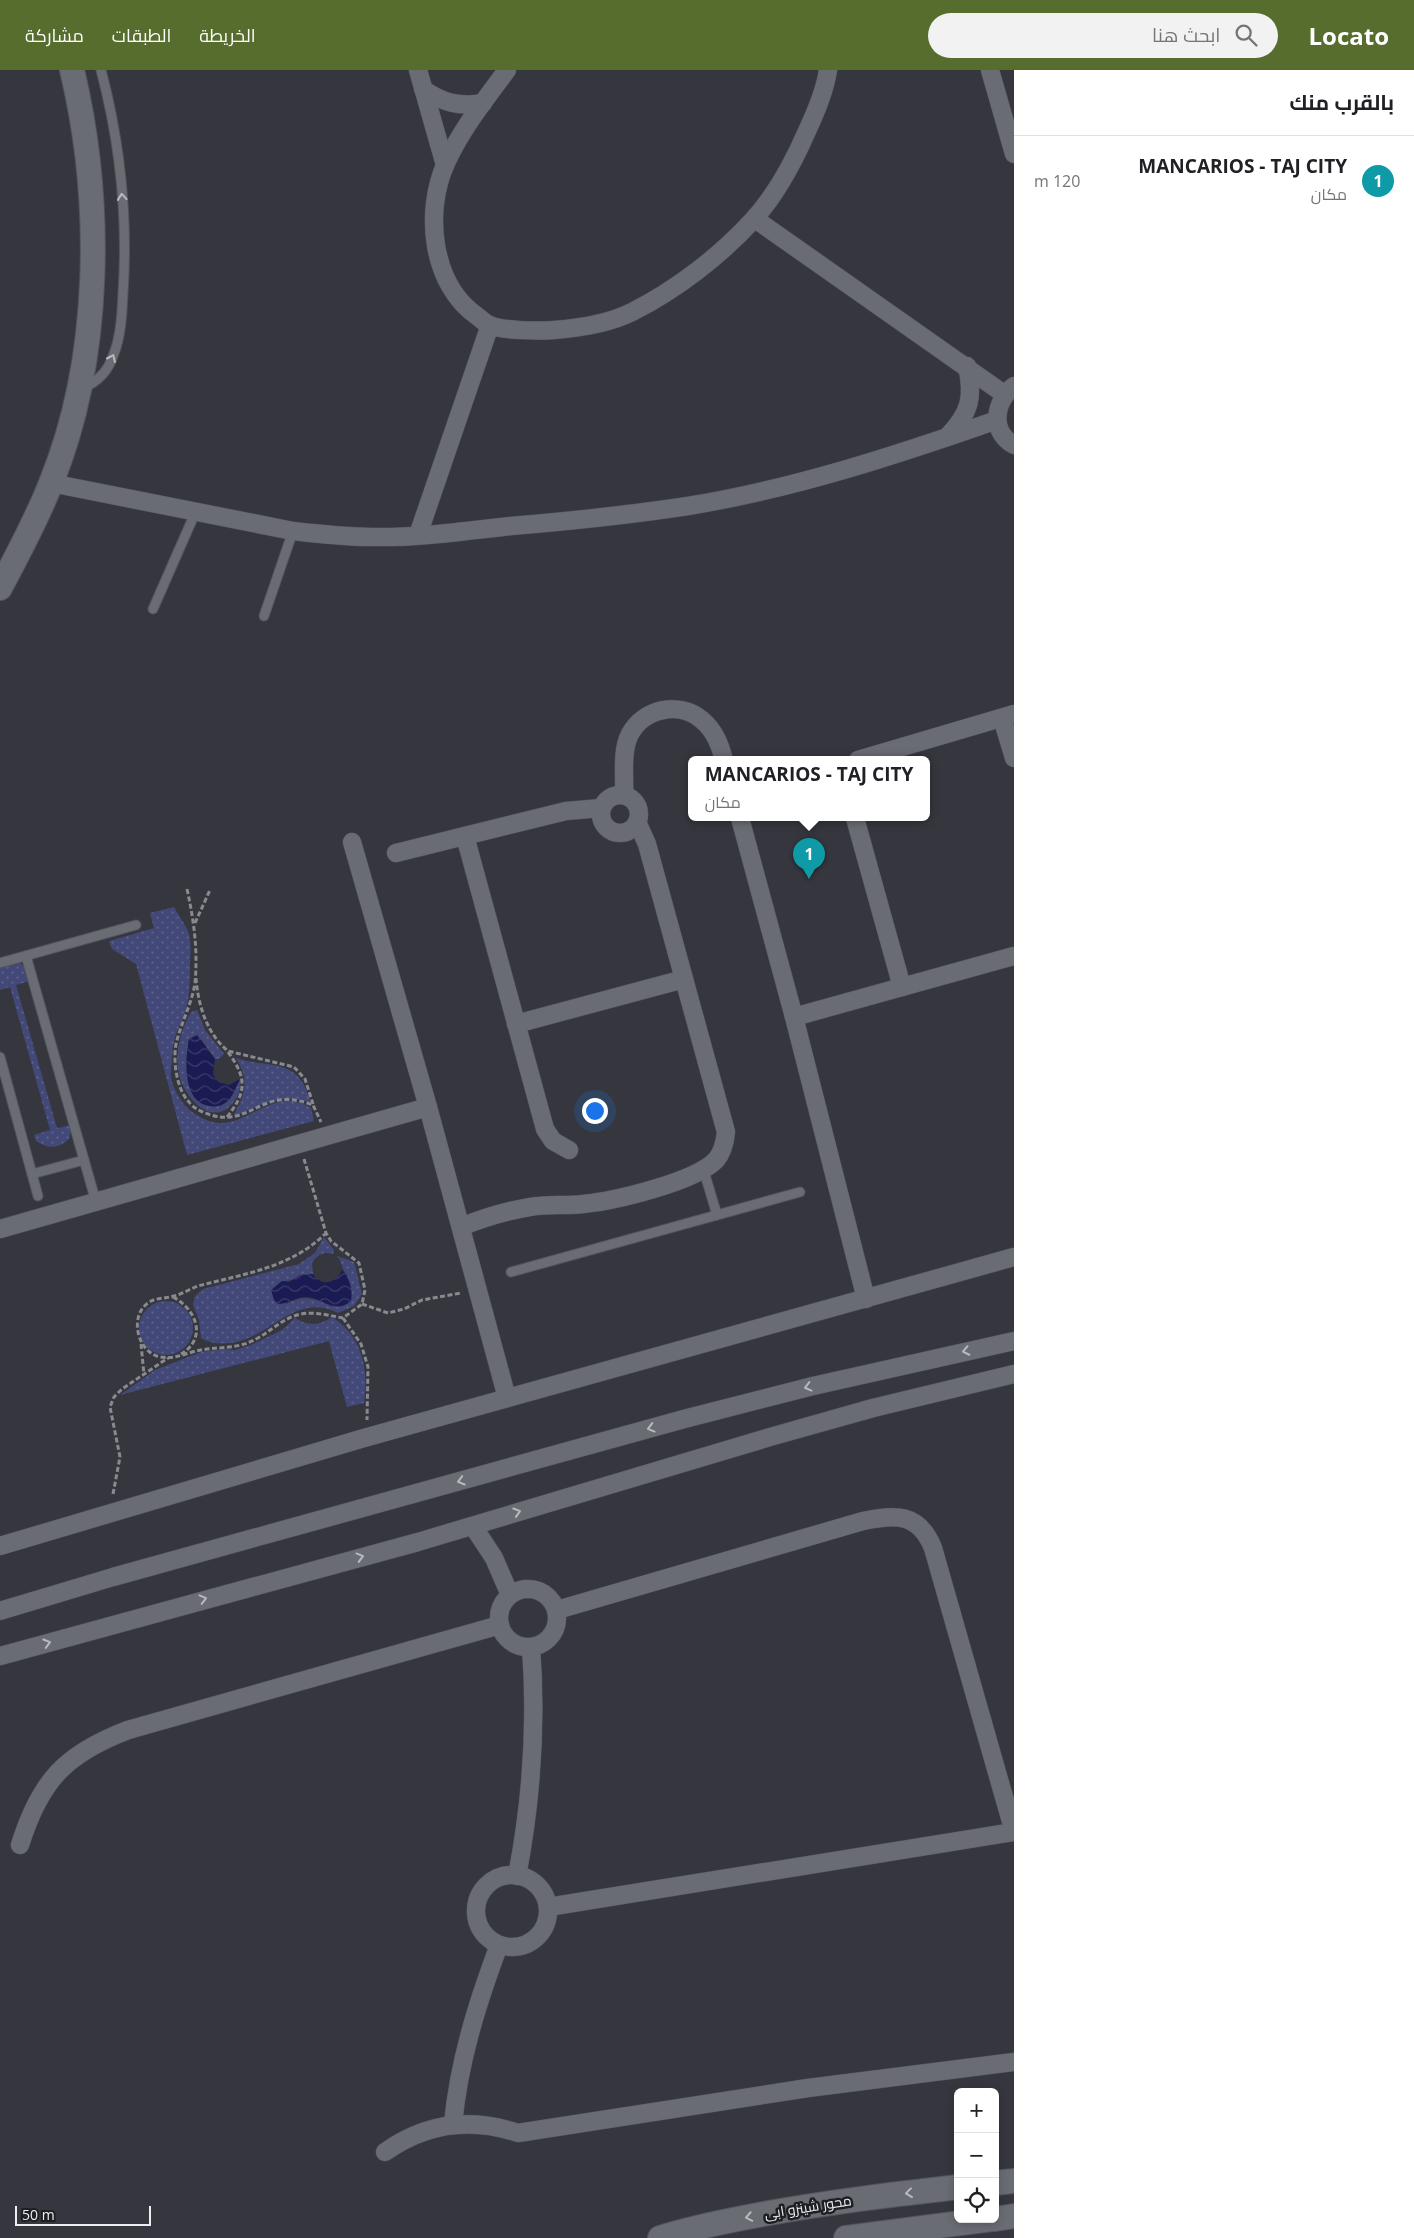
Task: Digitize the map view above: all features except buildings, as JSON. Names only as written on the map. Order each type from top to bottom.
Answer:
[{"type":"street","points":[[0,588],[51,483],[78,390],[87,338],[92,285],[93,232],[85,135],[72,70]]},
{"type":"street","points":[[418,70],[445,165]]},
{"type":"street","points":[[507,70],[461,132],[445,165],[438,189],[435,223],[438,258],[448,285],[466,308],[490,325],[537,332],[585,327],[631,313],[672,288],[720,252],[755,218],[793,162],[816,111],[828,70]]},
{"type":"street","points":[[990,70],[1014,154]]},
{"type":"street","points":[[424,89],[436,98],[451,104],[467,106],[482,103]]},
{"type":"street","points":[[755,218],[967,366],[1009,390],[998,406],[997,420],[1002,433],[1014,445]]},
{"type":"street","points":[[418,535],[490,325]]},
{"type":"street","points":[[947,438],[961,423],[969,405],[971,385],[967,366]]},
{"type":"street","points":[[51,483],[293,531],[330,536],[418,535],[600,518],[689,506],[777,487],[947,438],[997,420]]},
{"type":"street","points":[[624,795],[625,747],[630,734],[638,723],[650,715],[663,710],[677,709],[690,713],[702,720],[718,741],[723,756]]},
{"type":"street","points":[[872,756],[1008,716],[1014,758]]},
{"type":"street","points":[[618,794],[624,795],[630,797],[637,806],[639,817],[634,827],[624,833],[612,832],[601,820],[601,808],[608,798],[618,794]]},
{"type":"street","points":[[396,853],[566,810],[601,808]]},
{"type":"street","points":[[741,821],[794,1017],[866,1299]]},
{"type":"street","points":[[856,821],[902,987]]},
{"type":"street","points":[[461,1227],[510,1210],[533,1206],[583,1204],[613,1199],[665,1184],[703,1168],[720,1154],[726,1140],[726,1132],[646,844],[637,822]]},
{"type":"street","points":[[465,836],[545,1129],[554,1142],[569,1150]]},
{"type":"street","points":[[352,842],[428,1107],[507,1398]]},
{"type":"street","points":[[794,1017],[1014,956]]},
{"type":"street","points":[[516,1024],[684,979]]},
{"type":"street","points":[[0,1229],[428,1107]]},
{"type":"street","points":[[0,1546],[364,1438],[1014,1257]]},
{"type":"street","points":[[0,1611],[113,1577],[684,1419],[813,1386],[1014,1340]]},
{"type":"street","points":[[0,1656],[473,1526],[873,1408],[1014,1374]]},
{"type":"street","points":[[548,1907],[1014,1832],[933,1548],[927,1534],[916,1523],[908,1519],[891,1517],[863,1521],[557,1610]]},
{"type":"street","points":[[473,1526],[494,1558],[510,1595]]},
{"type":"street","points":[[525,1589],[533,1589],[548,1596],[557,1610],[556,1627],[552,1634],[547,1641],[531,1647],[523,1647],[508,1639],[500,1625],[500,1609],[510,1595],[525,1589]]},
{"type":"street","points":[[20,1845],[33,1811],[51,1779],[77,1754],[93,1744],[128,1730],[500,1625]]},
{"type":"street","points":[[517,1876],[526,1831],[533,1766],[534,1693],[531,1647]]},
{"type":"street","points":[[508,1876],[517,1876],[534,1883],[541,1890],[548,1907],[546,1925],[534,1940],[517,1947],[499,1945],[484,1935],[480,1928],[476,1911],[477,1902],[485,1887],[492,1881],[508,1876]]},
{"type":"street","points":[[453,2124],[456,2090],[463,2054],[499,1945]]},
{"type":"street","points":[[385,2152],[410,2136],[453,2124],[486,2124],[518,2133],[808,2088],[1014,2062]]},
{"type":"street","points":[[999,2183],[1014,2181]]},
{"type":"street","name":"محور شينزو ابى","points":[[660,2238],[703,2226],[784,2210],[862,2198],[954,2187]]},
{"type":"street","points":[[999,2218],[1014,2216]]},
{"type":"street","points":[[846,2238],[962,2223]]},
{"type":"lane","points":[[78,390],[99,378],[107,368],[117,345],[122,313],[125,251],[120,174],[114,129],[101,70]]},
{"type":"lane","points":[[154,609],[196,511]]},
{"type":"lane","points":[[264,616],[293,531]]},
{"type":"lane","points":[[0,963],[136,924]]},
{"type":"lane","points":[[26,956],[96,1202]]},
{"type":"lane","points":[[0,1057],[38,1196]]},
{"type":"lane","points":[[32,1174],[84,1160]]},
{"type":"lane","points":[[703,1168],[717,1216]]},
{"type":"lane","points":[[511,1272],[800,1192]]},
{"type":"path","points":[[187,889],[195,924],[197,994],[203,1014],[215,1038],[238,1064],[242,1074],[241,1096],[226,1117]]},
{"type":"path","points":[[195,924],[210,890]]},
{"type":"path","points":[[196,966],[191,1003],[176,1042],[179,1082],[189,1102],[197,1109],[212,1116],[226,1117],[242,1116],[266,1103],[279,1100],[297,1099],[313,1105]]},
{"type":"path","points":[[228,1051],[294,1067],[305,1079],[310,1089],[313,1105],[327,1136]]},
{"type":"path","points":[[141,1342],[154,1355],[174,1358],[205,1348],[240,1345],[259,1339],[294,1316],[311,1313],[343,1318],[362,1304],[365,1290],[359,1263],[331,1241],[326,1233],[300,1144]]},
{"type":"path","points":[[144,1376],[137,1322],[141,1310],[155,1299],[173,1297],[197,1287],[231,1280],[266,1268],[304,1252],[326,1233]]},
{"type":"path","points":[[362,1304],[388,1313],[404,1309],[422,1300],[451,1296],[478,1287]]},
{"type":"path","points":[[173,1297],[192,1312],[197,1328],[192,1345],[174,1358]]},
{"type":"path","points":[[343,1318],[361,1344],[368,1367],[368,1416],[364,1438]]},
{"type":"path","points":[[110,1513],[120,1457],[110,1407],[114,1397],[122,1389],[144,1376],[168,1358]]},
{"type":"shaded area","points":[[174,907],[188,931],[191,948],[188,1001],[177,1031],[172,1053],[171,1076],[176,1092],[181,1100],[195,1114],[218,1123],[231,1122],[282,1101],[296,1102],[311,1108],[314,1121],[187,1155],[136,964],[112,949],[109,941],[154,928],[150,913]]},
{"type":"shaded area","points":[[18,961],[25,967],[30,981],[16,985],[57,1128],[72,1125],[69,1139],[61,1145],[53,1147],[36,1141],[34,1135],[50,1130],[10,987],[0,990],[0,964]]},
{"type":"shaded area","points":[[197,1010],[205,1030],[224,1054],[219,1059],[215,1059],[202,1040],[189,1039],[186,1062],[220,1106],[230,1099],[240,1079],[240,1090],[235,1100],[227,1109],[218,1112],[209,1112],[193,1101],[187,1093],[179,1074],[177,1058],[181,1034],[191,1012]]},
{"type":"shaded area","points":[[236,1058],[280,1066],[289,1070],[304,1085],[310,1099],[309,1102],[290,1099],[280,1100],[262,1104],[235,1116],[234,1114],[241,1100],[244,1086],[243,1073]]},
{"type":"shaded area","points":[[324,1237],[334,1250],[333,1254],[323,1253],[316,1258],[312,1263],[313,1274],[282,1281],[286,1304],[298,1299],[309,1298],[332,1307],[348,1276],[337,1256],[354,1262],[362,1294],[354,1306],[338,1313],[323,1308],[309,1308],[297,1311],[246,1339],[231,1343],[216,1343],[201,1338],[199,1320],[193,1305],[195,1296],[203,1289],[299,1264],[315,1253]]},
{"type":"shaded area","points":[[166,1301],[176,1303],[185,1309],[191,1318],[193,1328],[191,1338],[185,1347],[176,1353],[166,1355],[156,1353],[147,1347],[141,1338],[139,1328],[141,1318],[147,1309],[156,1303]]},
{"type":"shaded area","points":[[332,1317],[350,1334],[361,1354],[365,1378],[364,1403],[347,1407],[329,1341],[120,1395],[155,1370],[201,1352],[224,1349],[235,1350],[251,1345],[282,1330],[295,1318],[309,1324],[314,1324]]},
{"type":"water","points":[[197,1035],[215,1059],[213,1074],[218,1082],[229,1085],[240,1079],[229,1099],[221,1105],[209,1106],[200,1103],[194,1097],[190,1088],[186,1068],[189,1039]]},
{"type":"water","points":[[342,1270],[349,1280],[352,1293],[351,1301],[345,1305],[329,1305],[306,1297],[282,1304],[278,1304],[274,1300],[271,1290],[282,1281],[289,1282],[300,1275],[313,1274],[320,1281],[328,1282],[336,1278]]},
{"type":"place","name":"MANCARIOS - TAJ CITY","points":[[809,879]]}]
